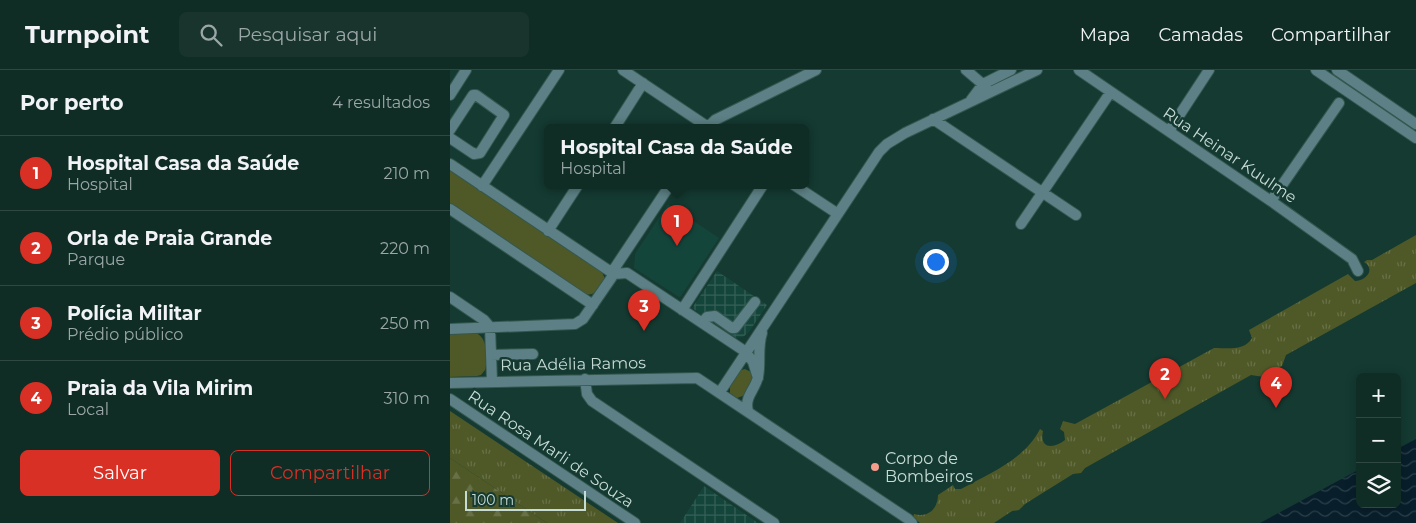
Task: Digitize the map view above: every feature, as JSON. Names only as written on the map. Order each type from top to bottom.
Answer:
[{"type":"street","points":[[450,95],[466,70]]},
{"type":"street","points":[[482,186],[559,70]]},
{"type":"street","points":[[711,124],[715,120],[816,70]]},
{"type":"street","points":[[966,70],[991,92]]},
{"type":"street","points":[[968,102],[983,84],[1011,70]]},
{"type":"street","points":[[912,523],[720,392],[873,159],[887,144],[904,133],[1036,70]]},
{"type":"street","name":"Rua Heinar Kuulme","points":[[1079,70],[1110,93],[1271,201],[1352,259],[1358,271]]},
{"type":"street","points":[[1169,131],[1209,70]]},
{"type":"street","points":[[1316,70],[1416,138]]},
{"type":"street","points":[[1337,70],[1416,124]]},
{"type":"street","points":[[631,72],[643,83],[704,124]]},
{"type":"street","points":[[617,124],[643,83]]},
{"type":"street","points":[[1022,224],[1110,93]]},
{"type":"street","points":[[474,95],[504,115],[480,153],[474,154],[450,135],[474,95]]},
{"type":"street","points":[[1271,201],[1339,103]]},
{"type":"street","points":[[933,119],[1076,215]]},
{"type":"street","points":[[450,164],[613,273],[627,273],[746,352],[753,362],[757,374]]},
{"type":"street","points":[[548,231],[575,189]]},
{"type":"street","points":[[450,329],[575,324],[583,319],[667,189]]},
{"type":"street","points":[[682,310],[760,189]]},
{"type":"street","points":[[800,189],[838,214]]},
{"type":"street","points":[[450,210],[592,304]]},
{"type":"street","points":[[450,297],[484,320],[490,327],[492,381]]},
{"type":"street","points":[[702,323],[706,317],[714,316],[735,328],[755,302]]},
{"type":"street","points":[[748,411],[747,398],[757,374],[759,346],[764,327]]},
{"type":"street","points":[[491,355],[533,354]]},
{"type":"street","points":[[737,366],[748,366],[757,374]]},
{"type":"street","name":"Rua Adélia Ramos","points":[[450,383],[697,378],[720,392]]},
{"type":"street","points":[[584,379],[587,394],[592,401],[774,523]]},
{"type":"street","points":[[736,403],[742,402],[747,398]]},
{"type":"street","name":"Rua Rosa Marli de Souza","points":[[450,399],[635,523]]},
{"type":"shaded area","points":[[668,204],[719,238],[679,297],[634,268],[635,254]]},
{"type":"shaded area","points":[[717,271],[767,305],[749,332],[743,337],[736,338],[692,308]]},
{"type":"shaded area","points":[[704,486],[758,523],[680,523]]},
{"type":"green space","points":[[450,170],[602,272],[605,279],[595,293],[584,294],[450,204]]},
{"type":"green space","points":[[1416,235],[1416,283],[1286,355],[1282,366],[1264,377],[1251,375],[1085,468],[1081,473],[1073,474],[1025,504],[1019,510],[1012,511],[994,523],[920,523],[913,517],[914,514],[924,515],[931,511],[938,500],[938,495],[953,485],[955,489],[961,489],[1005,465],[1025,449],[1040,429],[1043,431],[1043,441],[1048,446],[1061,443],[1065,440],[1064,432],[1060,429],[1063,421],[1075,424],[1214,348],[1235,348],[1245,345],[1252,338],[1249,330],[1348,274],[1355,281],[1363,279],[1369,271],[1368,265],[1364,262],[1372,260]]},
{"type":"green space","points":[[476,333],[483,339],[485,344],[487,360],[485,370],[481,375],[477,376],[450,377],[450,334]]},
{"type":"green space","points":[[745,369],[751,372],[753,381],[745,395],[737,398],[730,393],[730,385],[741,370]]},
{"type":"green space","points":[[450,411],[618,523],[547,523],[450,458]]},
{"type":"green space","points":[[450,458],[547,523],[450,523]]},
{"type":"water","points":[[1416,439],[1416,523],[1260,523],[1356,471],[1356,508],[1401,508],[1401,447]]},
{"type":"place","name":"Hospital Casa da Saúde","points":[[677,246]]},
{"type":"place","name":"Polícia Militar","points":[[644,331]]},
{"type":"place","name":"Orla de Praia Grande","points":[[1165,399]]},
{"type":"place","name":"Praia da Vila Mirim","points":[[1276,408]]},
{"type":"place","name":"Corpo de Bombeiros","points":[[875,467]]}]
